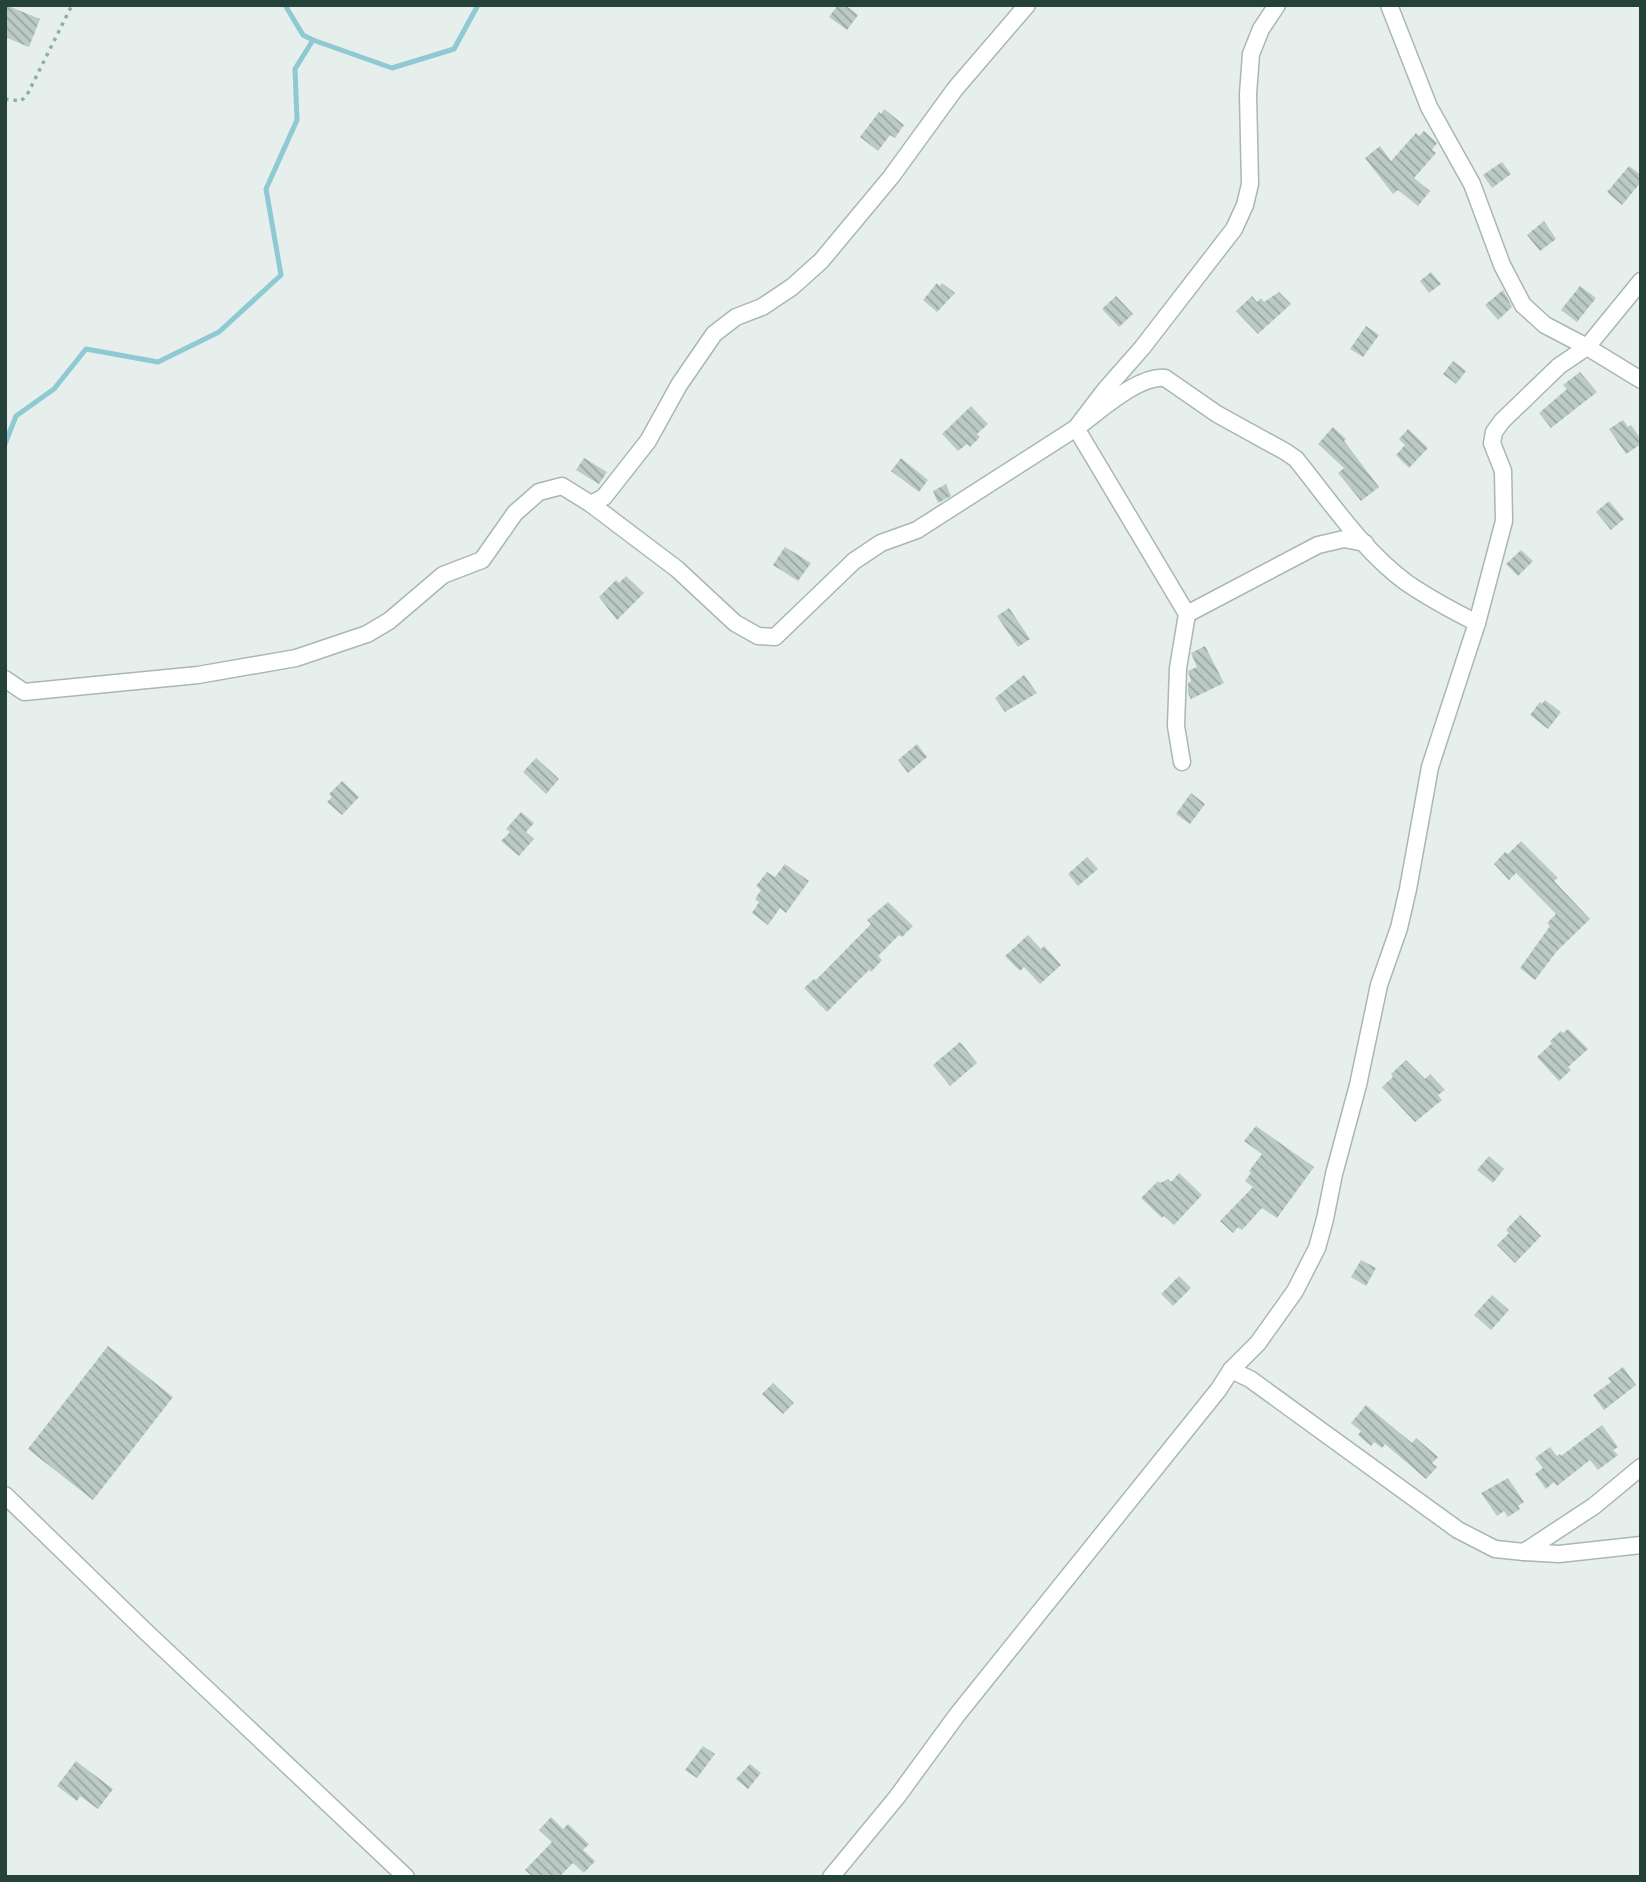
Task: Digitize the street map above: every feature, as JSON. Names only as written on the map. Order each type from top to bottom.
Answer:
[{"type":"street","points":[[591,504],[604,497],[648,441],[679,385],[714,334],[736,317],[762,307],[792,287],[821,261],[891,177],[955,89],[1027,5]]},
{"type":"street","points":[[1076,428],[1234,229],[1245,205],[1250,184],[1248,94],[1251,54],[1277,5]]},
{"type":"street","points":[[1389,5],[1429,107],[1472,184],[1502,265],[1523,305],[1545,325],[1641,380]]},
{"type":"street","points":[[831,1877],[1219,1389],[1231,1370],[1258,1343],[1295,1291],[1317,1248],[1358,1085],[1379,985],[1399,928],[1430,766],[1477,623],[1504,521],[1503,471],[1492,443],[1494,432],[1559,366],[1587,347],[1641,281]]},
{"type":"street","points":[[5,678],[24,692],[198,675],[296,658],[368,634],[390,621],[443,575],[482,560],[515,513],[539,492],[562,486],[591,504],[677,569],[735,623],[758,636],[775,637],[854,561],[881,543],[916,530],[1076,428],[1143,381],[1157,377],[1165,378],[1217,414],[1296,459],[1365,543],[1405,581],[1446,608],[1477,623]]},
{"type":"street","points":[[1076,428],[1186,614],[1178,668],[1176,726],[1182,762]]},
{"type":"street","points":[[1186,614],[1318,545],[1344,539],[1365,543]]},
{"type":"street","points":[[1231,1370],[1250,1379],[1458,1530],[1495,1549],[1559,1554],[1641,1545]]},
{"type":"street","points":[[1524,1552],[1594,1506],[1641,1467]]},
{"type":"street","points":[[5,1495],[406,1877]]},
{"type":"path","points":[[5,99],[21,102],[27,95],[72,5]]},
{"type":"building","points":[[6,5],[40,19],[29,47],[5,37]]},
{"type":"building","points":[[838,5],[845,5],[858,15],[847,30],[829,17]]},
{"type":"building","points":[[884,109],[904,125],[895,138],[890,135],[878,151],[860,137]]},
{"type":"building","points":[[1424,131],[1437,143],[1432,150],[1436,153],[1414,178],[1430,191],[1418,206],[1398,190],[1393,194],[1365,158],[1380,146],[1391,161],[1416,133],[1419,136]]},
{"type":"building","points":[[1502,162],[1511,174],[1492,188],[1483,175]]},
{"type":"building","points":[[1629,166],[1641,175],[1641,182],[1622,205],[1607,192]]},
{"type":"building","points":[[1544,221],[1556,239],[1540,251],[1527,235]]},
{"type":"building","points":[[1431,272],[1441,284],[1429,293],[1420,281]]},
{"type":"building","points":[[937,283],[940,286],[942,283],[955,293],[937,312],[923,300]]},
{"type":"building","points":[[1580,286],[1596,298],[1577,322],[1561,310]]},
{"type":"building","points":[[1503,290],[1512,307],[1498,320],[1485,305]]},
{"type":"building","points":[[1279,292],[1291,304],[1258,334],[1236,311],[1252,296],[1257,302],[1261,298],[1264,302]]},
{"type":"building","points":[[1116,296],[1133,314],[1119,327],[1102,309]]},
{"type":"building","points":[[1366,326],[1379,335],[1363,357],[1350,349]]},
{"type":"building","points":[[1453,361],[1466,371],[1456,384],[1443,374]]},
{"type":"building","points":[[1580,372],[1597,392],[1551,428],[1539,413],[1567,389],[1563,385]]},
{"type":"building","points":[[971,406],[988,424],[977,434],[980,437],[970,447],[967,444],[958,451],[942,434]]},
{"type":"building","points":[[1623,420],[1628,427],[1631,425],[1641,439],[1641,444],[1626,454],[1609,429]]},
{"type":"building","points":[[1333,427],[1346,439],[1344,441],[1379,487],[1361,501],[1338,473],[1344,468],[1318,444]]},
{"type":"building","points":[[1408,429],[1428,448],[1409,468],[1396,455],[1405,445],[1399,439]]},
{"type":"building","points":[[584,458],[607,472],[599,484],[576,470]]},
{"type":"building","points":[[901,458],[928,480],[919,492],[891,471]]},
{"type":"building","points":[[946,484],[951,496],[938,503],[933,491]]},
{"type":"building","points":[[1609,501],[1624,519],[1611,530],[1596,512]]},
{"type":"building","points":[[785,547],[811,563],[798,581],[773,565]]},
{"type":"building","points":[[1521,550],[1533,561],[1518,576],[1506,564]]},
{"type":"building","points":[[626,576],[644,593],[617,620],[599,597],[616,580],[619,583]]},
{"type":"building","points":[[1009,608],[1030,639],[1018,647],[997,616]]},
{"type":"building","points":[[1205,646],[1224,683],[1191,699],[1188,693],[1188,683],[1191,681],[1188,671],[1197,667],[1191,653]]},
{"type":"building","points":[[1024,675],[1037,693],[1005,712],[995,698]]},
{"type":"building","points":[[1545,700],[1561,712],[1548,729],[1530,715],[1540,702],[1542,704]]},
{"type":"building","points":[[917,744],[927,757],[908,773],[898,760]]},
{"type":"building","points":[[536,758],[559,779],[546,794],[523,772]]},
{"type":"building","points":[[342,781],[359,797],[342,815],[327,802],[332,797],[329,794]]},
{"type":"building","points":[[1191,793],[1205,804],[1190,824],[1176,814]]},
{"type":"building","points":[[521,812],[534,823],[526,832],[534,839],[519,856],[501,841],[510,832],[506,829]]},
{"type":"building","points":[[1521,841],[1558,878],[1554,881],[1590,919],[1557,951],[1535,980],[1520,968],[1550,926],[1547,923],[1556,914],[1516,873],[1509,880],[1494,864]]},
{"type":"building","points":[[1087,857],[1098,869],[1078,886],[1068,874]]},
{"type":"building","points":[[785,864],[809,881],[786,913],[780,908],[768,925],[752,913],[759,902],[755,899],[761,890],[756,886],[767,872],[775,877]]},
{"type":"building","points":[[888,902],[913,926],[902,937],[899,935],[878,956],[882,960],[827,1012],[804,988],[816,980],[871,924],[867,920]]},
{"type":"building","points":[[1028,935],[1041,949],[1044,946],[1061,965],[1040,984],[1024,967],[1020,971],[1005,956]]},
{"type":"building","points":[[1568,1029],[1588,1049],[1568,1067],[1571,1070],[1559,1081],[1537,1057],[1561,1031],[1563,1033]]},
{"type":"building","points":[[960,1042],[977,1063],[950,1086],[933,1065]]},
{"type":"building","points":[[1406,1060],[1425,1079],[1430,1074],[1445,1090],[1438,1095],[1442,1100],[1415,1122],[1382,1087]]},
{"type":"building","points":[[1256,1126],[1314,1167],[1277,1218],[1262,1208],[1242,1230],[1238,1227],[1233,1233],[1220,1221],[1253,1187],[1245,1181],[1262,1154],[1244,1141]]},
{"type":"building","points":[[1489,1156],[1504,1169],[1493,1183],[1477,1170]]},
{"type":"building","points":[[1179,1173],[1202,1195],[1174,1225],[1164,1216],[1162,1218],[1141,1198],[1158,1181],[1160,1183],[1168,1179],[1171,1182]]},
{"type":"building","points":[[1520,1215],[1541,1236],[1515,1263],[1497,1245],[1509,1233],[1506,1230]]},
{"type":"building","points":[[1361,1260],[1376,1268],[1366,1286],[1351,1277]]},
{"type":"building","points":[[1179,1276],[1191,1288],[1173,1306],[1161,1294]]},
{"type":"building","points":[[1492,1295],[1509,1310],[1491,1330],[1474,1315]]},
{"type":"building","points":[[108,1346],[173,1397],[93,1500],[28,1449]]},
{"type":"building","points":[[1623,1367],[1636,1385],[1604,1410],[1593,1395],[1611,1382],[1608,1378]]},
{"type":"building","points":[[773,1383],[794,1403],[783,1414],[762,1394]]},
{"type":"building","points":[[1366,1405],[1412,1443],[1416,1438],[1438,1457],[1432,1463],[1437,1467],[1426,1479],[1385,1444],[1382,1448],[1374,1442],[1371,1446],[1358,1435],[1361,1431],[1351,1423]]},
{"type":"building","points":[[1602,1425],[1618,1447],[1613,1450],[1618,1455],[1598,1470],[1590,1460],[1557,1486],[1554,1482],[1546,1489],[1535,1474],[1543,1468],[1535,1458],[1550,1447],[1557,1456],[1561,1456]]},
{"type":"building","points":[[1508,1478],[1524,1502],[1518,1506],[1520,1509],[1508,1517],[1504,1511],[1497,1516],[1481,1493]]},
{"type":"building","points":[[703,1746],[715,1754],[697,1778],[685,1770]]},
{"type":"building","points":[[76,1761],[113,1789],[98,1809],[80,1796],[77,1801],[57,1786]]},
{"type":"building","points":[[750,1764],[761,1773],[748,1789],[736,1779]]},
{"type":"building","points":[[551,1817],[563,1829],[568,1824],[589,1844],[583,1850],[595,1861],[584,1873],[573,1863],[559,1877],[533,1877],[525,1870],[552,1842],[539,1830]]},
{"type":"waterway","points":[[285,5],[303,35],[313,40]]},
{"type":"waterway","points":[[5,444],[16,416],[54,389],[86,349],[158,362],[219,332],[281,275],[266,189],[297,120],[295,69],[313,40],[392,68],[454,49],[478,5]]}]
